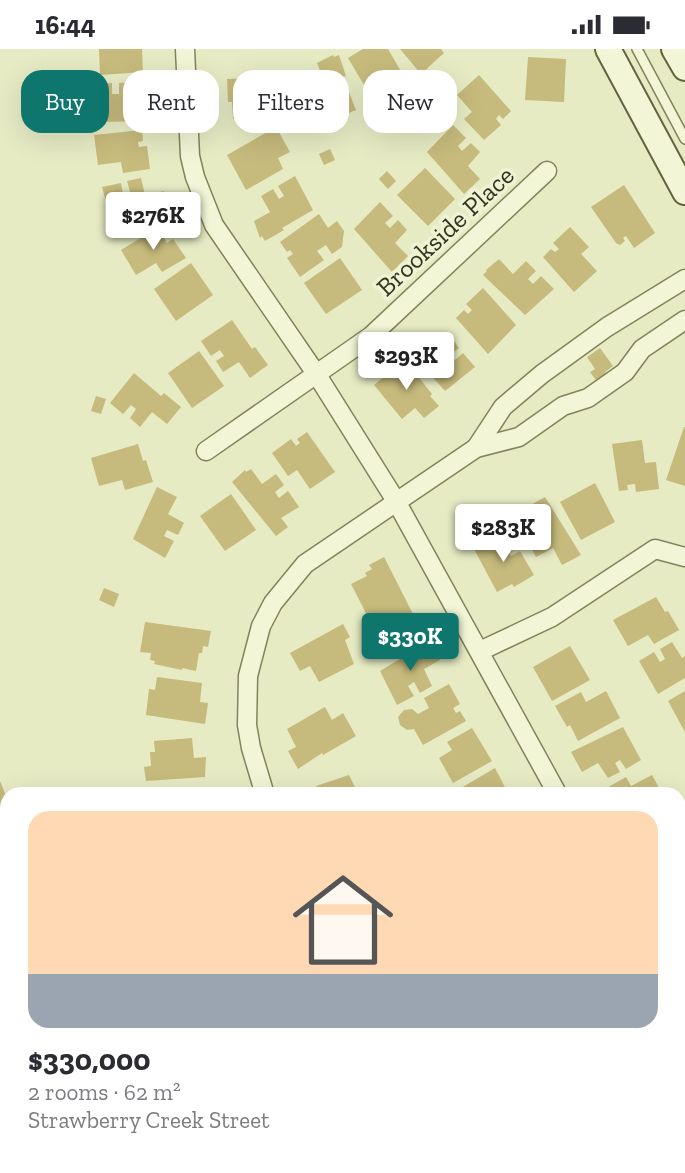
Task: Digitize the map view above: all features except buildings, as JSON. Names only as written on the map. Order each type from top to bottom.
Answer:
[{"type":"main road","points":[[608,49],[685,192]]},
{"type":"main road","points":[[674,49],[685,68]]},
{"type":"street","points":[[184,49],[190,156],[214,225],[317,375],[396,501],[554,787]]},
{"type":"street","name":"Brookside Place","points":[[206,451],[371,336],[547,171]]},
{"type":"street","points":[[476,448],[503,407],[542,374],[607,327],[685,279]]},
{"type":"street","points":[[263,787],[251,748],[246,701],[248,676],[261,627],[273,603],[304,564],[476,448],[519,437],[563,406],[588,398],[625,372],[642,349],[685,320]]},
{"type":"street","points":[[480,651],[552,617],[655,549],[685,557]]},
{"type":"lane","points":[[637,49],[685,139]]}]
